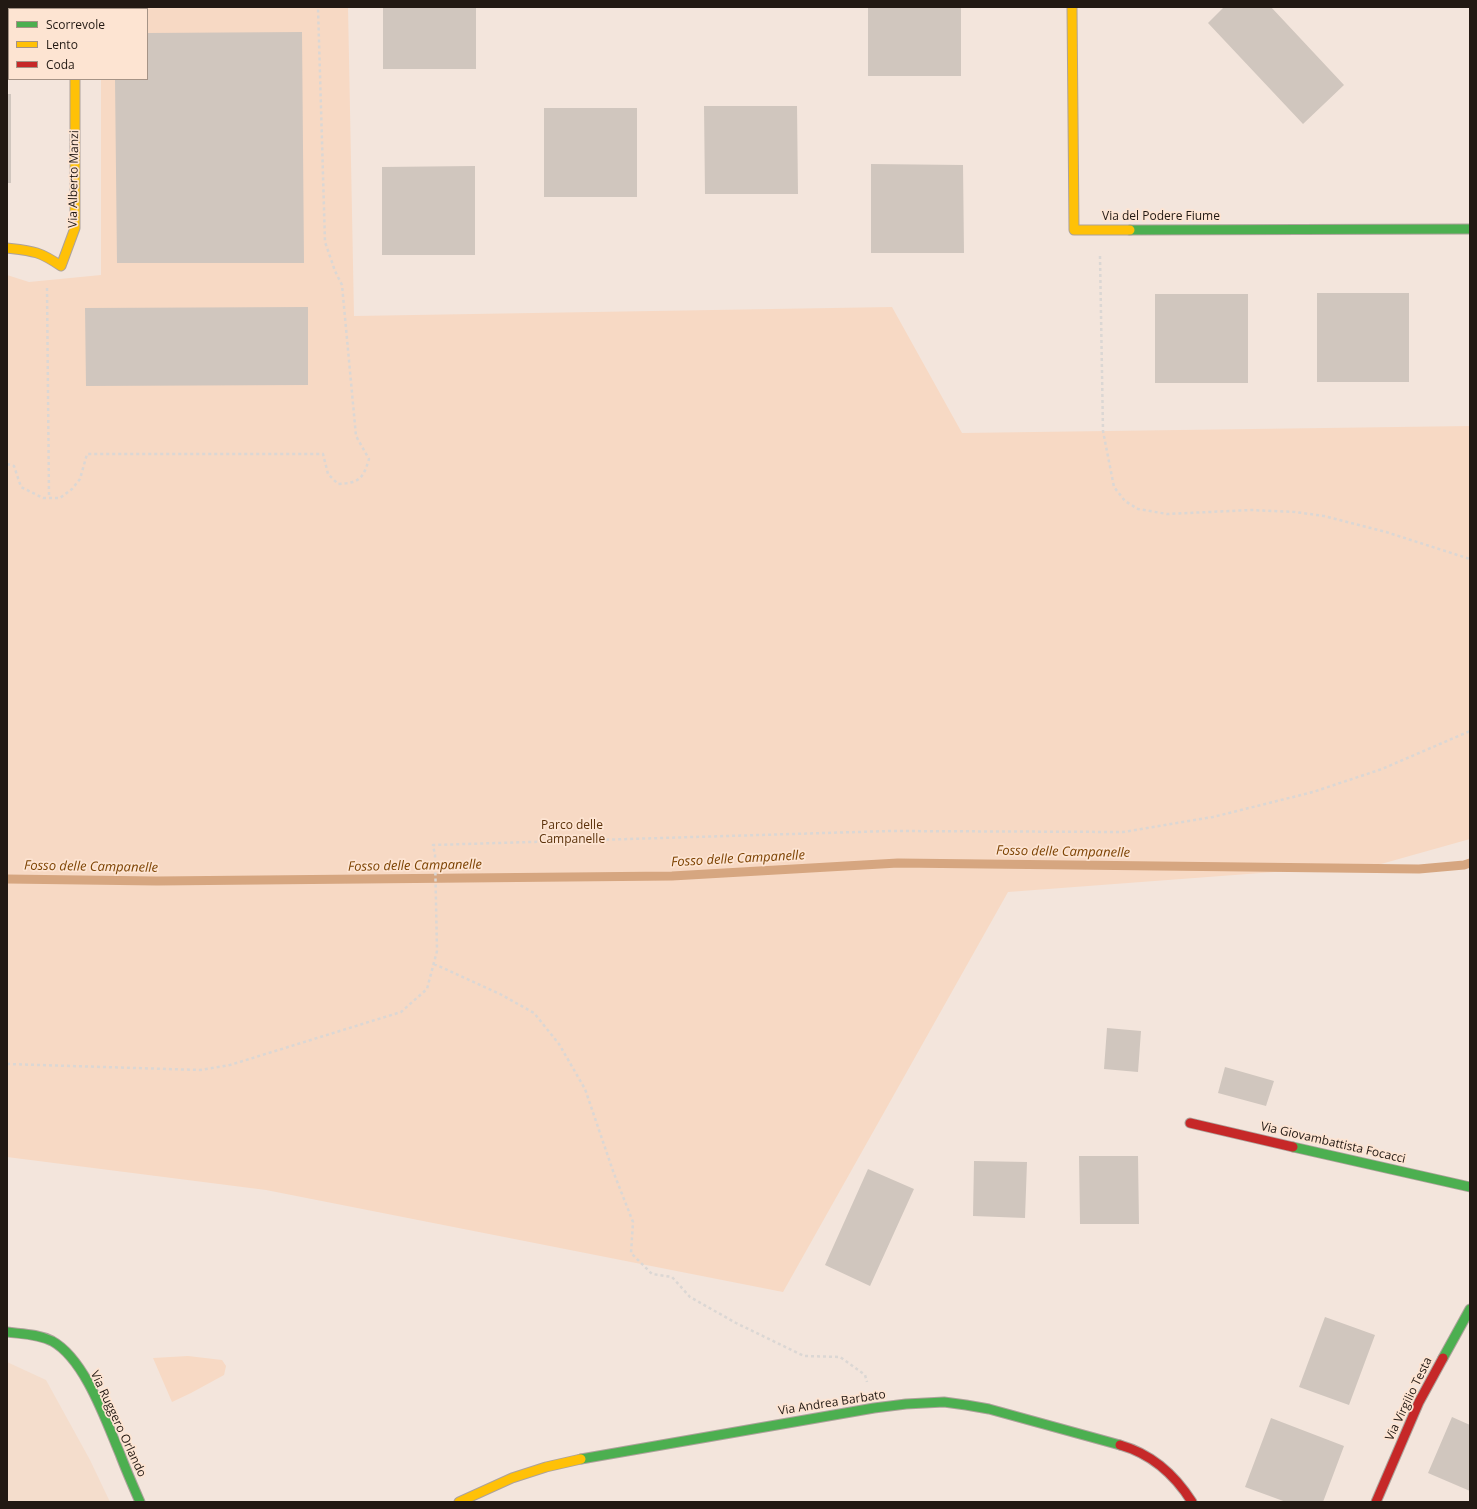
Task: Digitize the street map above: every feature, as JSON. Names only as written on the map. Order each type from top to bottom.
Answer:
[{"type":"street","name":"Via del Podere Fiume","points":[[1072,7],[1074,230],[1470,229]]},
{"type":"street","name":"Via Alberto Manzi","points":[[7,248],[34,251],[46,256],[61,266],[75,228],[75,80]]},
{"type":"street","name":"Via Giovambattista Focacci","points":[[1190,1123],[1470,1187]]},
{"type":"street","name":"Via Virgilio Testa","points":[[1376,1502],[1419,1402],[1470,1309]]},
{"type":"street","name":"Via Ruggero Orlando","points":[[7,1332],[39,1336],[52,1341],[72,1359],[84,1377],[100,1409],[140,1502]]},
{"type":"street","name":"Via Andrea Barbato","points":[[459,1502],[512,1478],[546,1467],[587,1458],[874,1408],[906,1404],[944,1402],[989,1409],[1128,1448],[1145,1455],[1171,1473],[1182,1485],[1192,1502]]},
{"type":"path","points":[[7,464],[14,466],[21,487],[43,498],[60,498],[72,489],[80,480],[87,454],[323,454],[328,474],[338,484],[353,483],[365,473],[368,458],[356,436],[342,286],[334,271],[325,242],[318,7]]},
{"type":"path","points":[[1099,230],[1103,431],[1114,487],[1125,501],[1138,509],[1167,514],[1251,510],[1295,512],[1324,516],[1386,532],[1470,559]]},
{"type":"path","points":[[46,256],[50,498]]},
{"type":"path","points":[[7,1064],[200,1070],[230,1065],[401,1012],[426,989],[438,951],[435,855],[433,845],[890,831],[1123,832],[1214,817],[1313,792],[1382,769],[1470,731]]},
{"type":"path","points":[[434,964],[500,994],[534,1013],[559,1044],[585,1089],[633,1222],[631,1253],[652,1274],[672,1277],[690,1296],[736,1323],[804,1356],[840,1357],[865,1375],[874,1408]]},
{"type":"shaded area","points":[[7,1362],[46,1380],[90,1460],[110,1502],[7,1502]]},
{"type":"green space","name":"Parco delle Campanelle","points":[[348,7],[354,316],[892,307],[962,433],[1470,426],[1470,839],[1381,864],[1008,892],[783,1292],[266,1190],[7,1157],[7,275],[29,282],[101,275],[101,80],[148,80],[148,8],[101,8]]},
{"type":"green space","points":[[188,1356],[222,1360],[226,1366],[224,1375],[172,1402],[153,1358]]},
{"type":"building","points":[[383,7],[476,7],[476,69],[383,69]]},
{"type":"building","points":[[868,7],[961,7],[961,76],[868,76]]},
{"type":"building","points":[[1224,7],[1271,7],[1344,85],[1303,124],[1208,23]]},
{"type":"building","points":[[302,32],[304,263],[117,263],[115,80],[148,80],[148,33]]},
{"type":"building","points":[[7,94],[11,94],[11,183],[7,183]]},
{"type":"building","points":[[704,106],[797,106],[798,194],[705,194]]},
{"type":"building","points":[[544,108],[637,108],[637,197],[544,197]]},
{"type":"building","points":[[871,164],[963,165],[964,253],[871,253]]},
{"type":"building","points":[[475,166],[475,255],[382,255],[382,167]]},
{"type":"building","points":[[1317,293],[1409,293],[1409,382],[1317,382]]},
{"type":"building","points":[[1155,294],[1248,294],[1248,383],[1155,383]]},
{"type":"building","points":[[308,307],[308,385],[86,386],[85,308]]},
{"type":"building","points":[[1107,1028],[1141,1031],[1138,1072],[1104,1069]]},
{"type":"building","points":[[1225,1067],[1274,1081],[1266,1106],[1218,1093]]},
{"type":"building","points":[[1079,1156],[1138,1156],[1139,1224],[1080,1224]]},
{"type":"building","points":[[974,1161],[1027,1162],[1025,1218],[973,1216]]},
{"type":"building","points":[[868,1169],[914,1189],[870,1286],[825,1265]]},
{"type":"building","points":[[1325,1317],[1375,1335],[1349,1405],[1299,1387]]},
{"type":"building","points":[[1452,1417],[1470,1425],[1470,1491],[1428,1473]]},
{"type":"building","points":[[1271,1418],[1344,1446],[1323,1502],[1286,1502],[1245,1487]]},
{"type":"waterway","name":"Fosso delle Campanelle","points":[[7,879],[157,881],[672,876],[898,863],[1419,869],[1464,865],[1470,863]]},
{"type":"traffic: fast","points":[[1130,230],[1470,229]]},
{"type":"traffic: fast","points":[[1293,1147],[1470,1187]]},
{"type":"traffic: fast","points":[[1443,1358],[1470,1309]]},
{"type":"traffic: fast","points":[[7,1332],[36,1336],[52,1341],[64,1350],[75,1362],[101,1408],[140,1502]]},
{"type":"traffic: fast","points":[[581,1459],[874,1408],[906,1404],[944,1402],[989,1409],[1120,1445]]},
{"type":"traffic: slow","points":[[1072,7],[1074,230],[1130,230]]},
{"type":"traffic: slow","points":[[7,248],[36,252],[61,266],[75,228],[75,80]]},
{"type":"traffic: slow","points":[[459,1502],[512,1478],[546,1467],[581,1459]]},
{"type":"traffic: jam","points":[[1190,1123],[1293,1147]]},
{"type":"traffic: jam","points":[[1376,1502],[1419,1402],[1443,1358]]},
{"type":"traffic: jam","points":[[1120,1445],[1142,1454],[1162,1467],[1178,1483],[1192,1502]]}]
